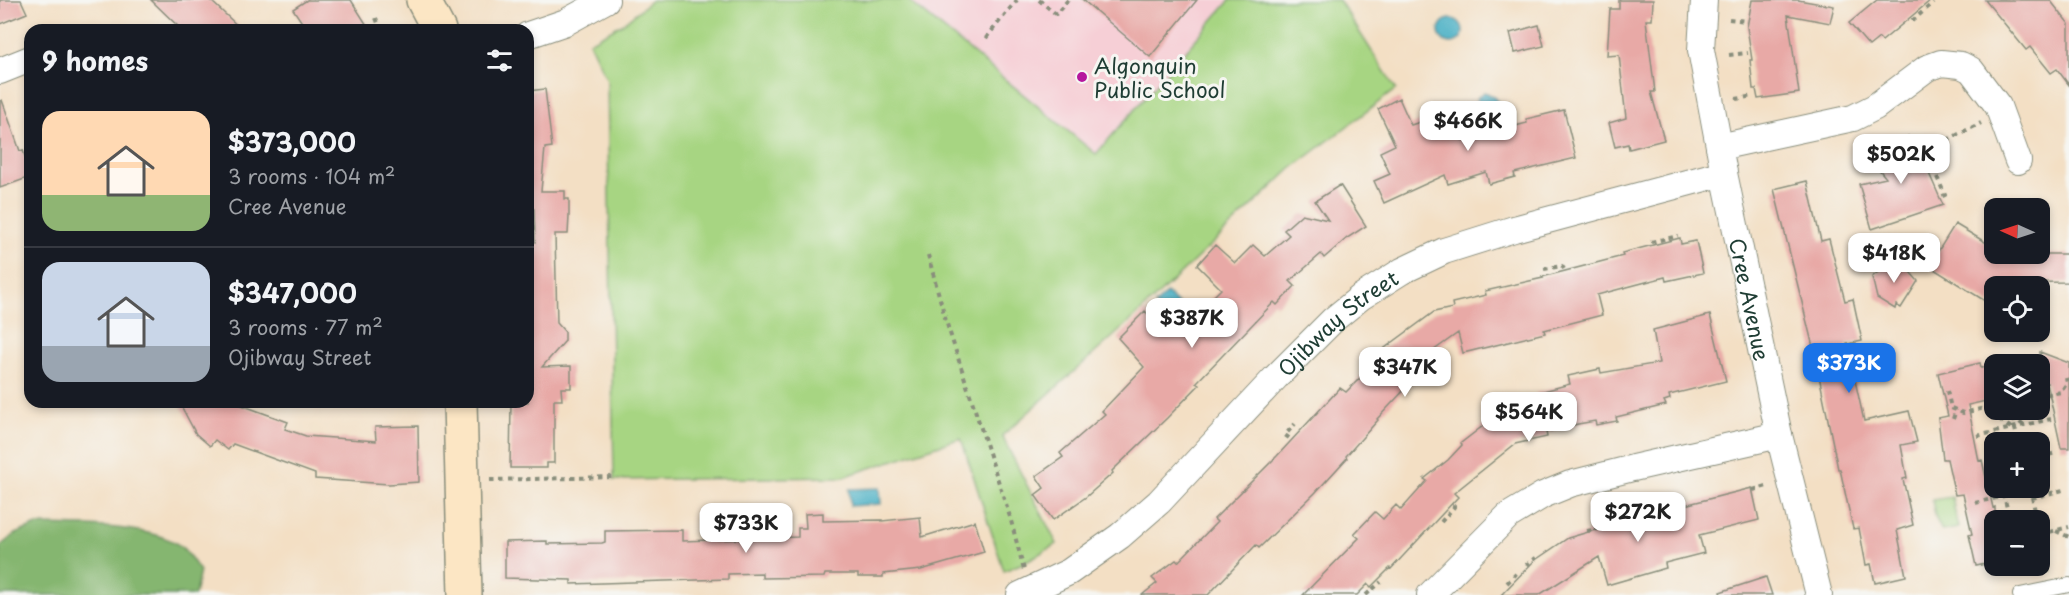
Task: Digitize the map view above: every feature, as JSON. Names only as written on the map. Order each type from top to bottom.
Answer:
[{"type":"main road","points":[[423,0],[435,24]]},
{"type":"main road","points":[[460,408],[465,595]]},
{"type":"street","points":[[534,33],[566,22],[606,0]]},
{"type":"street","name":"Cree Avenue","points":[[1704,0],[1701,50],[1724,173],[1779,435],[1819,595]]},
{"type":"street","points":[[0,71],[24,61]]},
{"type":"street","points":[[1719,147],[1853,118],[1875,107],[1927,68],[1941,63],[1961,65],[1971,70],[1998,106],[2018,160]]},
{"type":"street","name":"Ojibway Street","points":[[1025,593],[1069,572],[1120,537],[1159,502],[1276,377],[1334,319],[1361,297],[1402,271],[1444,251],[1496,235],[1631,196],[1724,173]]},
{"type":"street","points":[[1430,595],[1508,516],[1543,495],[1570,484],[1779,435]]},
{"type":"lane","points":[[2020,595],[2054,592],[2069,585]]},
{"type":"path","points":[[986,38],[1017,0]]},
{"type":"path","points":[[1039,0],[1056,14],[1068,0]]},
{"type":"path","points":[[1912,21],[1933,3]]},
{"type":"path","points":[[376,18],[378,24]]},
{"type":"path","points":[[1729,19],[1747,21]]},
{"type":"path","points":[[1729,55],[1748,53]]},
{"type":"path","points":[[1736,99],[1753,96]]},
{"type":"path","points":[[1931,148],[2001,113]]},
{"type":"path","points":[[1937,177],[1945,195],[1940,197]]},
{"type":"path","points":[[1651,242],[1678,236]]},
{"type":"path","points":[[928,255],[946,321],[1011,517],[1025,593]]},
{"type":"path","points":[[1544,269],[1562,266],[1564,269]]},
{"type":"path","points":[[2050,394],[2061,392],[2067,383],[2066,378]]},
{"type":"path","points":[[1947,391],[1951,408],[1963,413],[1985,408],[2015,427]]},
{"type":"path","points":[[1953,419],[1956,410]]},
{"type":"path","points":[[1977,436],[2051,419]]},
{"type":"path","points":[[2014,420],[2016,432]]},
{"type":"path","points":[[2015,427],[2022,420]]},
{"type":"path","points":[[1289,438],[1286,435],[1295,424]]},
{"type":"path","points":[[2050,454],[2056,453]]},
{"type":"path","points":[[490,480],[614,477]]},
{"type":"path","points":[[1753,490],[1767,486]]},
{"type":"path","points":[[2050,493],[2063,490]]},
{"type":"path","points":[[1975,503],[2004,496],[2008,510]]},
{"type":"path","points":[[2032,498],[2035,510]]},
{"type":"path","points":[[1442,522],[1454,504]]},
{"type":"path","points":[[1622,521],[1634,518]]},
{"type":"path","points":[[2050,532],[2069,527]]},
{"type":"path","points":[[1587,531],[1598,529]]},
{"type":"path","points":[[2055,531],[2069,537]]},
{"type":"path","points":[[1526,565],[1536,558]]},
{"type":"path","points":[[1507,584],[1516,574]]},
{"type":"path","points":[[2050,575],[2054,592]]},
{"type":"path","points":[[1364,595],[1381,582]]},
{"type":"shaded area","name":"Algonquin Public School","points":[[908,0],[1230,0],[1096,154]]},
{"type":"green space","points":[[652,0],[908,0],[1096,154],[1230,0],[1339,0],[1396,89],[1291,169],[1135,317],[1002,436],[1057,544],[1004,571],[961,438],[843,477],[614,480],[607,80],[589,42],[622,24]]},
{"type":"green space","points":[[1952,497],[1958,528],[1942,531],[1936,519],[1932,500]]},
{"type":"green space","points":[[37,525],[111,528],[149,533],[166,538],[182,547],[200,571],[195,595],[0,595],[0,546],[15,534]]},
{"type":"water","points":[[1451,19],[1460,22],[1463,31],[1460,40],[1451,43],[1442,40],[1439,31],[1442,22]]},
{"type":"water","points":[[1484,92],[1498,102],[1501,118],[1493,120],[1477,106],[1477,98]]},
{"type":"water","points":[[1167,293],[1188,314],[1176,326],[1155,305]]},
{"type":"water","points":[[880,488],[881,504],[850,506],[849,489]]},
{"type":"building","points":[[0,0],[21,0],[27,13],[0,24]]},
{"type":"building","points":[[151,0],[210,0],[236,24],[176,24]]},
{"type":"building","points":[[307,0],[351,0],[366,24],[303,24],[293,9]]},
{"type":"building","points":[[1083,0],[1197,0],[1150,57]]},
{"type":"building","points":[[1619,0],[1653,0],[1652,20],[1646,20],[1655,92],[1651,92],[1664,140],[1629,149],[1628,144],[1615,147],[1609,123],[1626,118],[1619,55],[1607,56],[1610,9],[1619,9]]},
{"type":"building","points":[[1752,0],[1798,0],[1834,6],[1830,23],[1788,15],[1799,93],[1758,99],[1756,89],[1753,89],[1747,27]]},
{"type":"building","points":[[1877,0],[1931,0],[1882,41],[1879,38],[1869,46],[1849,23]]},
{"type":"building","points":[[1985,0],[2050,0],[2069,24],[2069,85],[2057,69],[2051,73],[2030,47],[2026,50]]},
{"type":"building","points":[[1539,25],[1544,46],[1515,53],[1510,33]]},
{"type":"building","points":[[545,89],[552,147],[545,148],[541,191],[565,191],[565,199],[569,199],[568,234],[555,234],[557,323],[565,332],[565,341],[542,367],[571,366],[571,388],[561,388],[562,400],[554,400],[554,463],[547,463],[547,468],[510,468],[511,408],[534,408],[534,90]]},
{"type":"building","points":[[1399,98],[1411,125],[1420,122],[1425,137],[1435,133],[1437,138],[1459,130],[1462,140],[1527,123],[1526,119],[1564,110],[1576,158],[1514,173],[1515,177],[1489,184],[1486,172],[1448,184],[1445,175],[1384,203],[1374,181],[1390,174],[1380,152],[1395,145],[1378,109]]},
{"type":"building","points":[[2,100],[20,151],[23,150],[24,179],[0,188],[0,101]]},
{"type":"building","points":[[1908,136],[1916,146],[1921,142],[1938,164],[1928,171],[1943,205],[1872,229],[1859,184],[1886,178],[1874,163]]},
{"type":"building","points":[[1807,181],[1821,241],[1829,239],[1845,301],[1853,299],[1862,341],[1847,344],[1864,421],[1909,411],[1917,442],[1901,445],[1907,478],[1903,479],[1913,525],[1897,530],[1906,576],[1875,583],[1871,564],[1866,565],[1859,528],[1853,529],[1840,469],[1838,469],[1814,351],[1774,189]]},
{"type":"building","points":[[1340,185],[1366,226],[1347,238],[1324,258],[1321,254],[1290,281],[1295,286],[1277,305],[1274,302],[1196,383],[1199,385],[1112,471],[1113,473],[1086,497],[1053,520],[1035,495],[1044,488],[1036,476],[1063,457],[1060,453],[1105,414],[1102,411],[1144,367],[1118,338],[1145,311],[1172,338],[1221,289],[1197,265],[1215,245],[1235,263],[1253,245],[1265,256],[1289,235],[1284,230],[1302,214],[1328,220],[1315,201]]},
{"type":"building","points":[[1955,224],[1984,241],[1984,264],[2050,264],[2050,254],[2069,254],[2069,282],[2050,282],[2050,276],[1984,276],[1984,300],[1929,266]]},
{"type":"building","points":[[1680,238],[1681,244],[1696,241],[1703,273],[1666,281],[1665,277],[1597,295],[1602,315],[1544,330],[1545,333],[1463,353],[1458,333],[1398,376],[1408,386],[1377,419],[1346,456],[1347,458],[1315,493],[1259,548],[1256,545],[1208,595],[1142,595],[1157,583],[1152,578],[1176,560],[1178,562],[1217,522],[1214,519],[1340,388],[1346,392],[1369,369],[1365,365],[1374,356],[1434,312],[1453,308],[1452,303],[1486,295],[1485,291],[1543,278],[1623,256],[1622,253]]},
{"type":"building","points":[[1897,257],[1918,281],[1901,308],[1896,305],[1895,309],[1877,298],[1872,277]]},
{"type":"building","points":[[1710,315],[1726,381],[1669,395],[1670,399],[1664,401],[1666,405],[1616,417],[1617,421],[1596,425],[1595,421],[1578,424],[1546,432],[1547,437],[1515,444],[1454,493],[1458,497],[1391,569],[1371,587],[1368,584],[1357,595],[1303,595],[1359,538],[1354,534],[1375,512],[1383,519],[1396,505],[1401,510],[1427,481],[1424,479],[1448,460],[1462,445],[1461,443],[1514,402],[1537,397],[1536,393],[1570,384],[1568,376],[1600,369],[1601,373],[1659,363],[1653,330]]},
{"type":"building","points":[[2050,356],[2069,363],[2069,448],[2061,448],[2050,397]]},
{"type":"building","points":[[1980,363],[1981,368],[1984,367],[1984,401],[1968,405],[1979,461],[1982,460],[1984,469],[1984,498],[1991,498],[1993,508],[1995,507],[1995,510],[1984,510],[1984,564],[1976,566],[1963,494],[1955,495],[1947,459],[1943,459],[1938,418],[1948,416],[1938,373]]},
{"type":"building","points":[[182,408],[250,408],[288,422],[285,429],[306,436],[376,441],[375,427],[418,426],[419,482],[389,484],[315,479],[315,474],[233,444],[228,450],[215,440],[210,446],[196,434]]},
{"type":"building","points":[[1752,488],[1759,520],[1699,535],[1704,553],[1665,563],[1666,568],[1607,585],[1599,557],[1539,595],[1501,595],[1534,561],[1568,538],[1649,514]]},
{"type":"building","points":[[823,513],[823,521],[882,521],[920,517],[922,537],[975,521],[984,552],[921,570],[883,574],[883,577],[825,574],[824,577],[762,578],[762,573],[728,574],[728,579],[571,584],[571,580],[505,578],[505,542],[602,543],[605,542],[605,531],[682,530],[682,541],[798,537],[798,528],[806,528],[805,514]]},
{"type":"building","points":[[1766,577],[1772,595],[1721,595],[1720,592]]},
{"type":"place","name":"Algonquin Public School","points":[[1082,77]]}]
